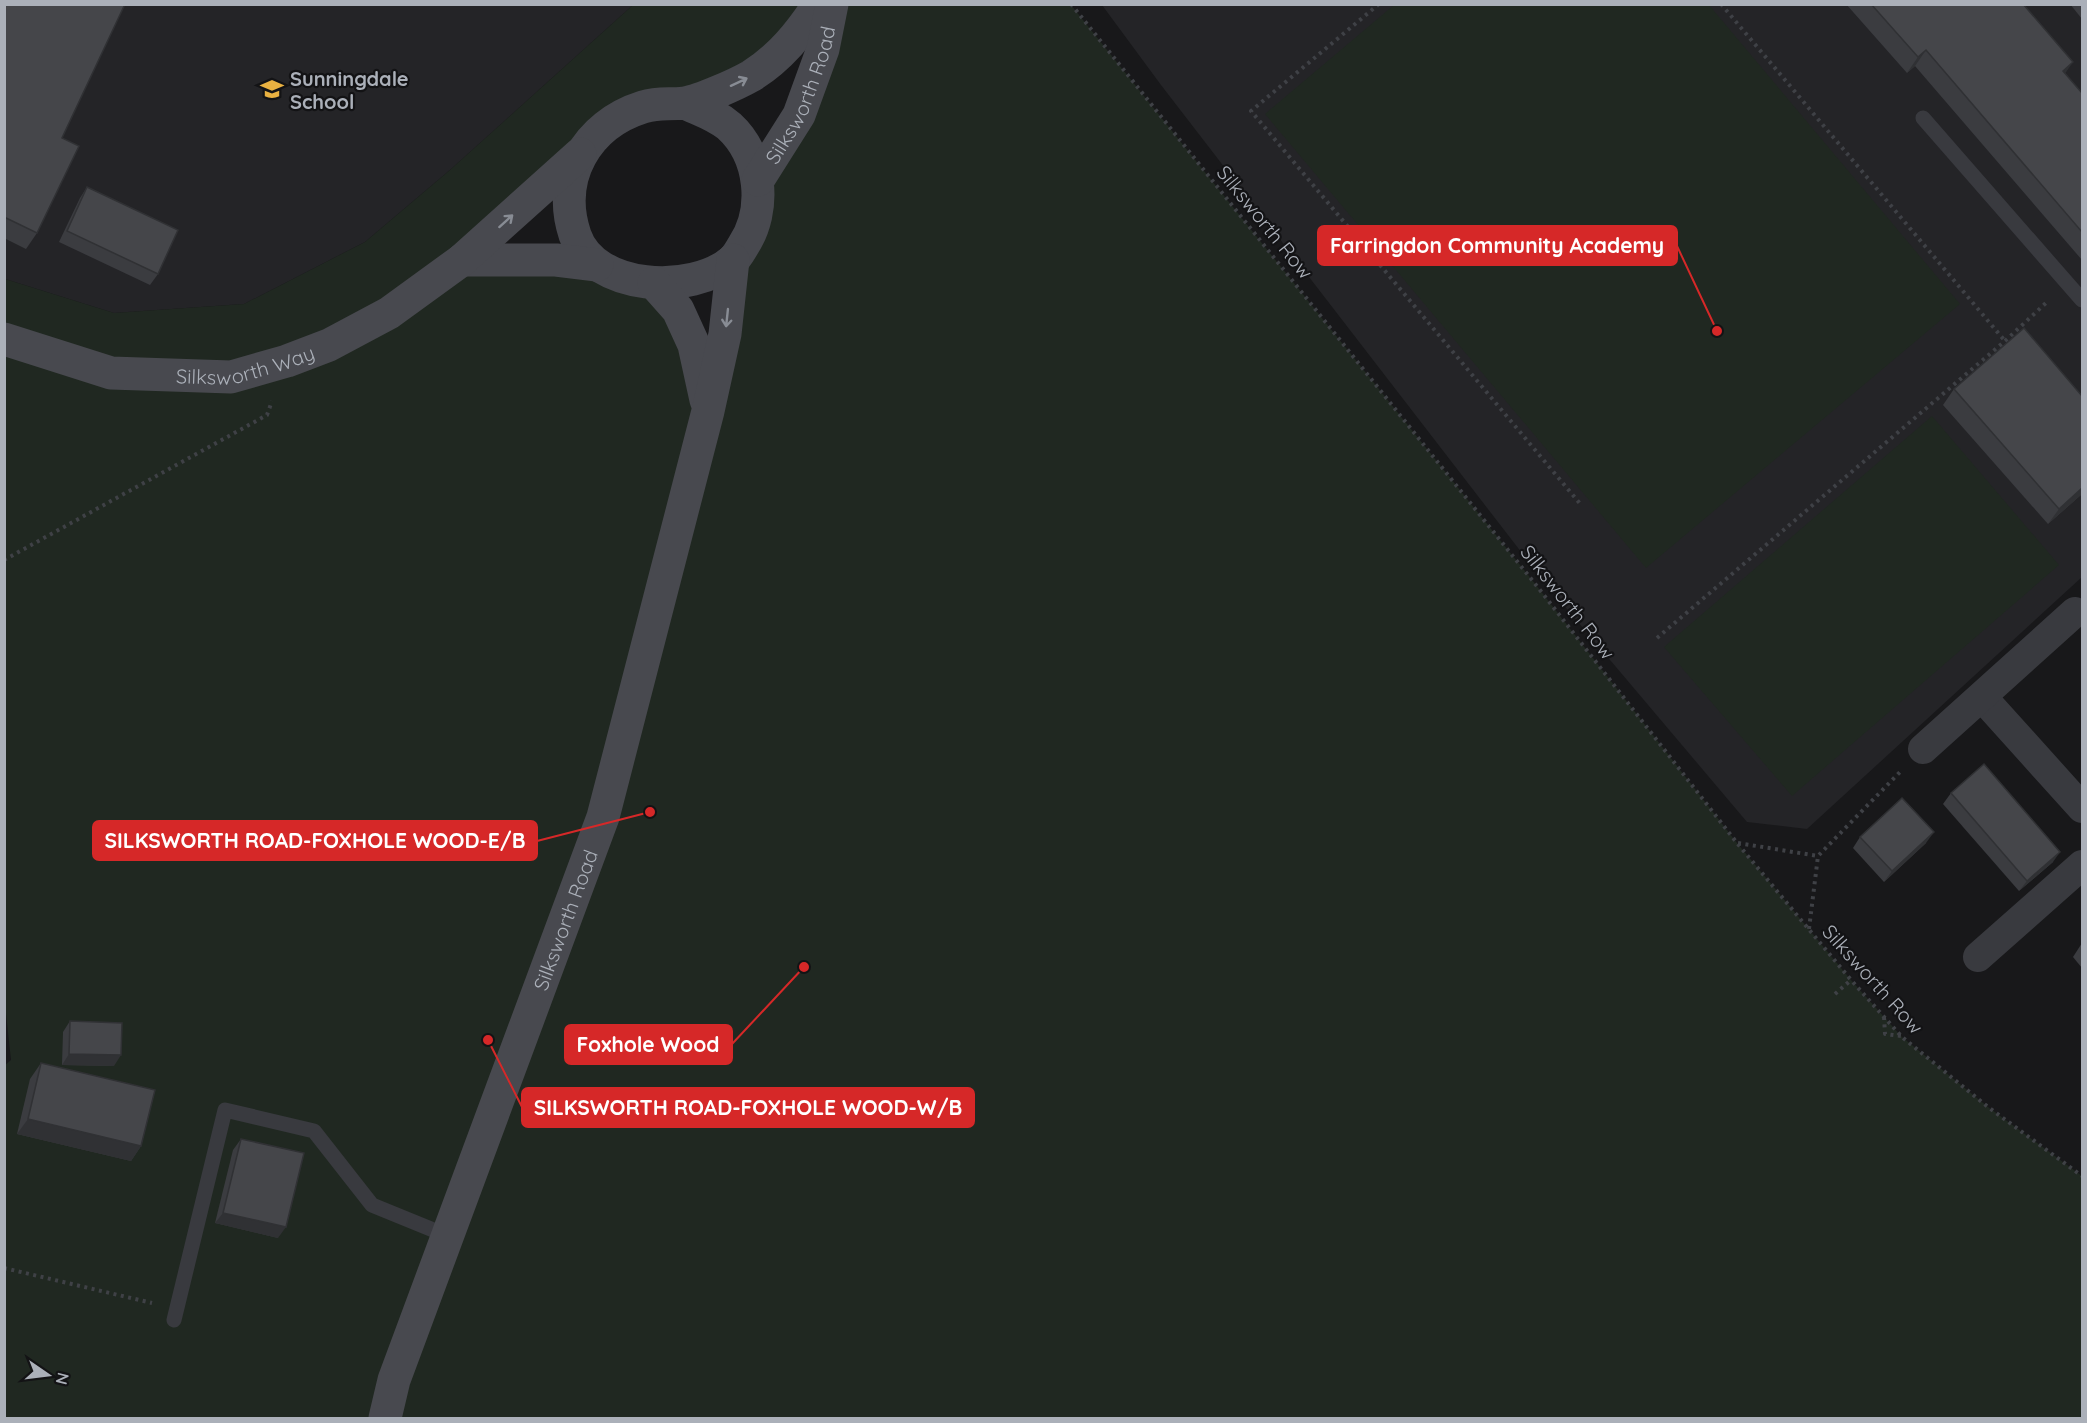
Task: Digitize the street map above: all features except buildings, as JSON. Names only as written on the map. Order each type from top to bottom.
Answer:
[{"type":"street","name":"Silksworth Road","points":[[685,103],[750,77],[783,52],[819,4]]},
{"type":"street","name":"Silksworth Road","points":[[758,180],[799,115],[823,49],[832,4]]},
{"type":"street","name":"Silksworth Road","points":[[662,102],[685,103],[714,116],[730,127],[746,149],[758,180],[758,206],[751,234],[734,260],[714,273],[697,278],[654,283],[622,277],[597,265],[579,245],[569,217],[570,184],[580,154],[598,134],[619,118],[662,102]]},
{"type":"street","name":"Silksworth Way","points":[[4,339],[111,373],[231,376],[287,361],[329,345],[388,313],[462,260],[580,154]]},
{"type":"street","points":[[462,260],[556,260],[597,265]]},
{"type":"street","name":"Silksworth Road","points":[[385,1419],[394,1380],[603,817],[708,411],[725,334],[734,260]]},
{"type":"street","name":"Silksworth Road","points":[[654,283],[678,310],[694,345],[708,411]]},
{"type":"street","points":[[1923,749],[2079,616]]},
{"type":"street","points":[[1983,697],[2082,808]]},
{"type":"street","points":[[1978,957],[2082,865]]},
{"type":"lane","points":[[1923,118],[2082,300]]},
{"type":"lane","points":[[175,1314],[225,1110],[314,1131],[372,1205],[448,1236]]},
{"type":"path","name":"Silksworth Row","points":[[1071,4],[1536,585],[1737,843],[1851,980],[1902,1036],[1988,1107],[2082,1176]]},
{"type":"path","points":[[1378,4],[1251,111],[1582,506]]},
{"type":"path","points":[[1721,4],[2005,340]]},
{"type":"path","points":[[1657,638],[2005,340],[2068,283]]},
{"type":"path","points":[[4,560],[267,416],[287,361]]},
{"type":"path","points":[[1809,930],[1818,856],[1923,749]]},
{"type":"path","points":[[1737,843],[1818,856]]},
{"type":"path","points":[[1835,994],[1851,980]]},
{"type":"path","points":[[1884,1016],[1884,1034],[1902,1036]]},
{"type":"path","points":[[4,1268],[175,1314]]},
{"type":"shaded area","name":"Sunningdale School","points":[[5,5],[633,5],[450,170],[365,242],[244,304],[114,313],[5,279]]},
{"type":"shaded area","points":[[633,5],[819,5],[783,52],[662,102],[463,260],[654,283],[708,408],[733,260],[832,5],[1071,5],[1536,585],[1737,843],[1851,980],[1902,1037],[1988,1107],[2082,1176],[2082,1418],[5,1418],[4,1066],[11,1060],[4,995],[5,279],[114,313],[244,304],[365,242],[450,170]]},
{"type":"shaded area","points":[[1102,5],[2082,5],[2082,577],[1807,829],[1747,822],[1545,583],[1161,85]]},
{"type":"shaded area","points":[[1394,5],[1709,5],[1960,304],[1646,568],[1265,114]]},
{"type":"shaded area","points":[[1932,416],[2059,565],[1792,796],[1664,647]]},
{"type":"place","name":"Sunningdale School","points":[[272,89]]},
{"type":"place","name":"Farringdon Community Academy","points":[[1717,331]]},
{"type":"place","name":"SILKSWORTH ROAD-FOXHOLE WOOD-E/B","points":[[650,812]]},
{"type":"place","name":"Foxhole Wood","points":[[804,967]]},
{"type":"place","name":"SILKSWORTH ROAD-FOXHOLE WOOD-W/B","points":[[488,1040]]}]
